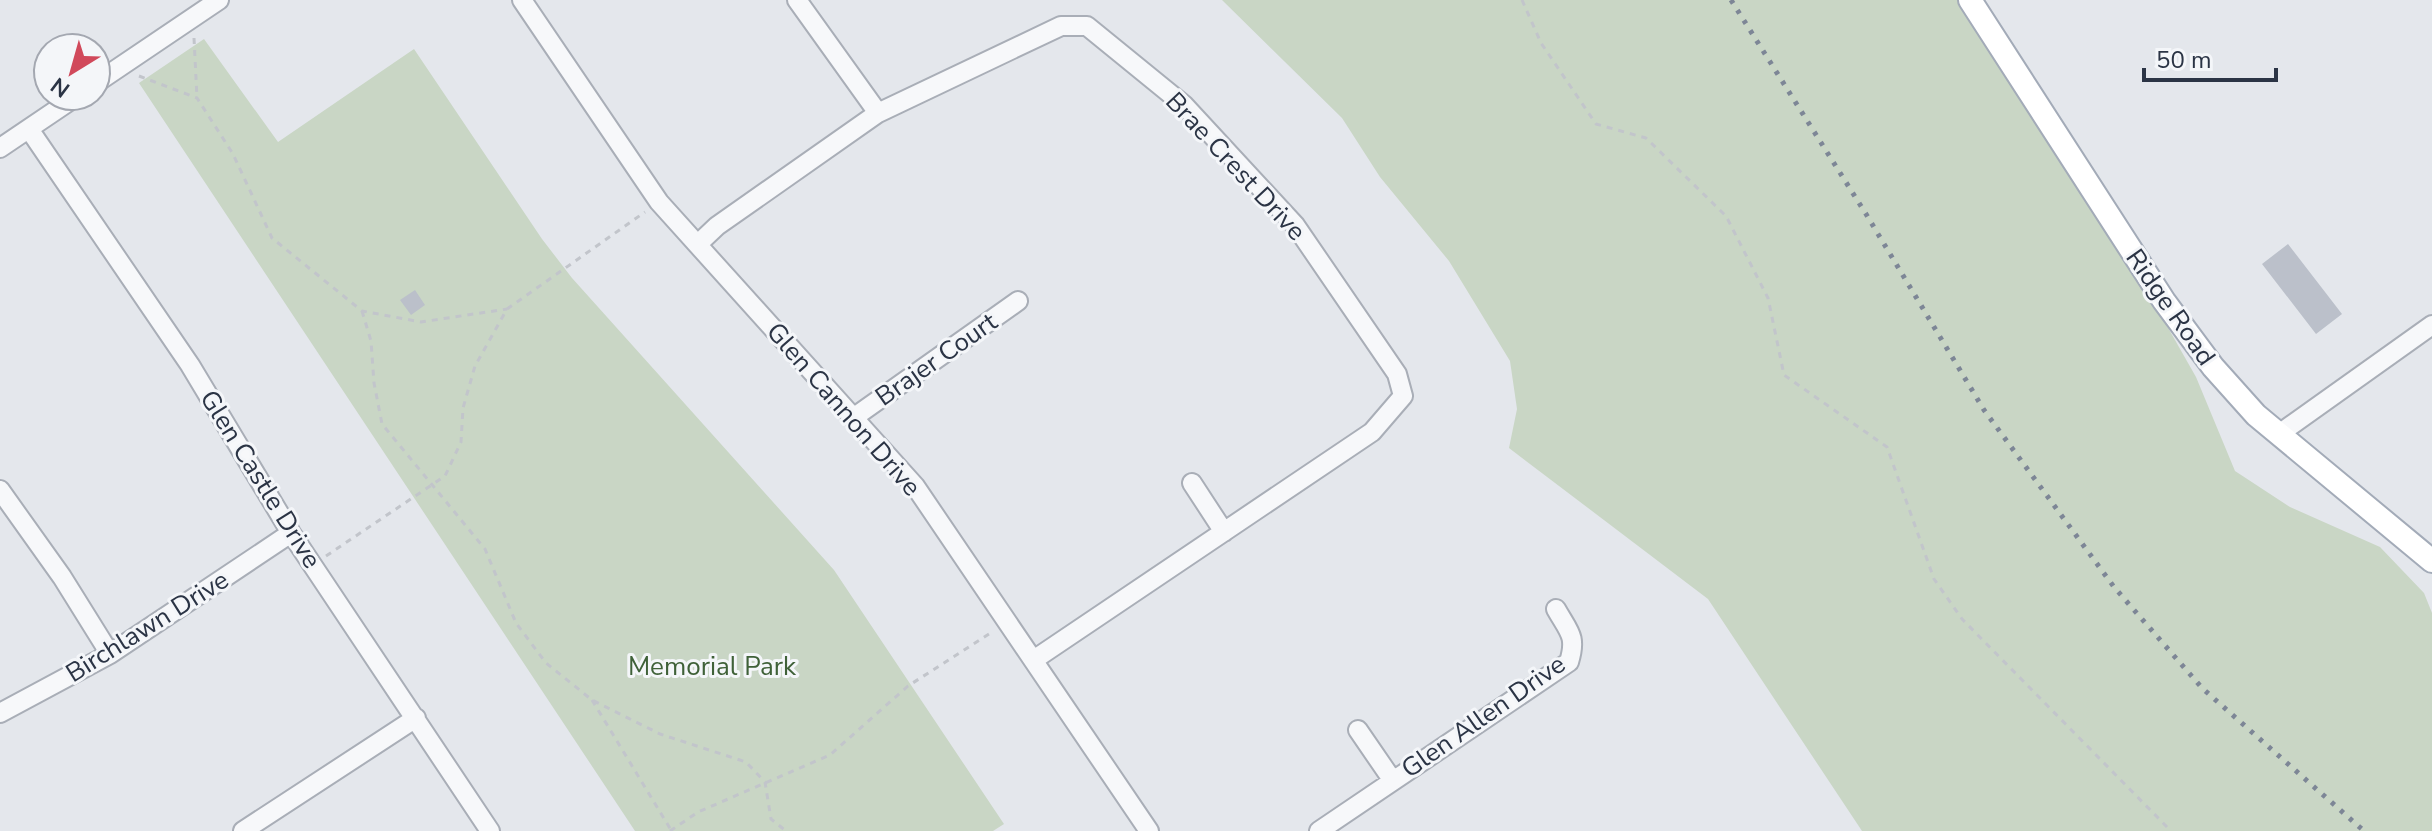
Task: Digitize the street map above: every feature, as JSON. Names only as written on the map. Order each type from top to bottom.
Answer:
[{"type":"main road","name":"Ridge Road","points":[[1970,0],[2164,301],[2213,367],[2256,415],[2432,561]]},
{"type":"street","points":[[112,73],[219,0]]},
{"type":"street","name":"Glen Cannon Drive","points":[[522,0],[659,202],[683,232],[698,244],[915,486],[1149,831]]},
{"type":"street","points":[[797,0],[878,113]]},
{"type":"street","name":"Brae Crest Drive","points":[[698,244],[717,226],[878,113],[1061,26],[1087,26],[1184,105],[1295,225],[1397,374],[1403,396],[1372,432],[1035,659]]},
{"type":"street","points":[[0,148],[54,112]]},
{"type":"street","name":"Glen Castle Drive","points":[[29,129],[190,365],[291,533],[490,831]]},
{"type":"street","name":"Brajer Court","points":[[853,418],[1018,301]]},
{"type":"street","points":[[2279,434],[2432,325]]},
{"type":"street","points":[[1192,483],[1224,532]]},
{"type":"street","points":[[0,490],[62,577],[110,654]]},
{"type":"street","name":"Birchlawn Drive","points":[[0,713],[110,654],[291,533]]},
{"type":"street","name":"Glen Allen Drive","points":[[1319,831],[1569,662],[1574,643],[1570,630],[1556,609]]},
{"type":"street","points":[[243,831],[416,718]]},
{"type":"street","name":"Glen Allen Drive","points":[[1358,730],[1393,781]]},
{"type":"path","points":[[1522,0],[1541,43],[1596,124],[1646,138],[1726,216],[1768,298],[1784,375],[1887,447],[1934,579],[1962,619],[2171,831]]},
{"type":"path","points":[[193,18],[197,98],[233,154],[272,238],[362,311],[421,322],[507,309]]},
{"type":"path","points":[[118,69],[197,98]]},
{"type":"path","points":[[313,565],[445,476],[461,442],[463,408],[475,366],[507,309],[659,202]]},
{"type":"path","points":[[362,311],[371,341],[374,383],[382,424],[485,549],[516,623],[546,663],[592,700],[660,734],[746,762],[765,782],[771,819],[786,831]]},
{"type":"path","points":[[592,700],[670,830],[698,812],[830,755],[908,686],[1008,621]]},
{"type":"green space","points":[[1222,0],[1971,0],[2096,201],[2196,377],[2235,471],[2290,507],[2380,547],[2424,593],[2432,613],[2432,831],[1862,831],[1708,599],[1509,448],[1517,409],[1510,361],[1449,261],[1380,177],[1342,118]]},
{"type":"green space","name":"Memorial Park","points":[[204,39],[278,142],[414,49],[542,239],[572,278],[834,570],[1004,824],[993,831],[635,831],[139,83]]},
{"type":"building","points":[[2288,244],[2342,314],[2316,334],[2262,264]]},
{"type":"building","points":[[415,290],[425,305],[411,315],[400,300]]},
{"type":"railway","points":[[1731,0],[1866,214],[1984,410],[2114,587],[2202,688],[2364,831]]}]
